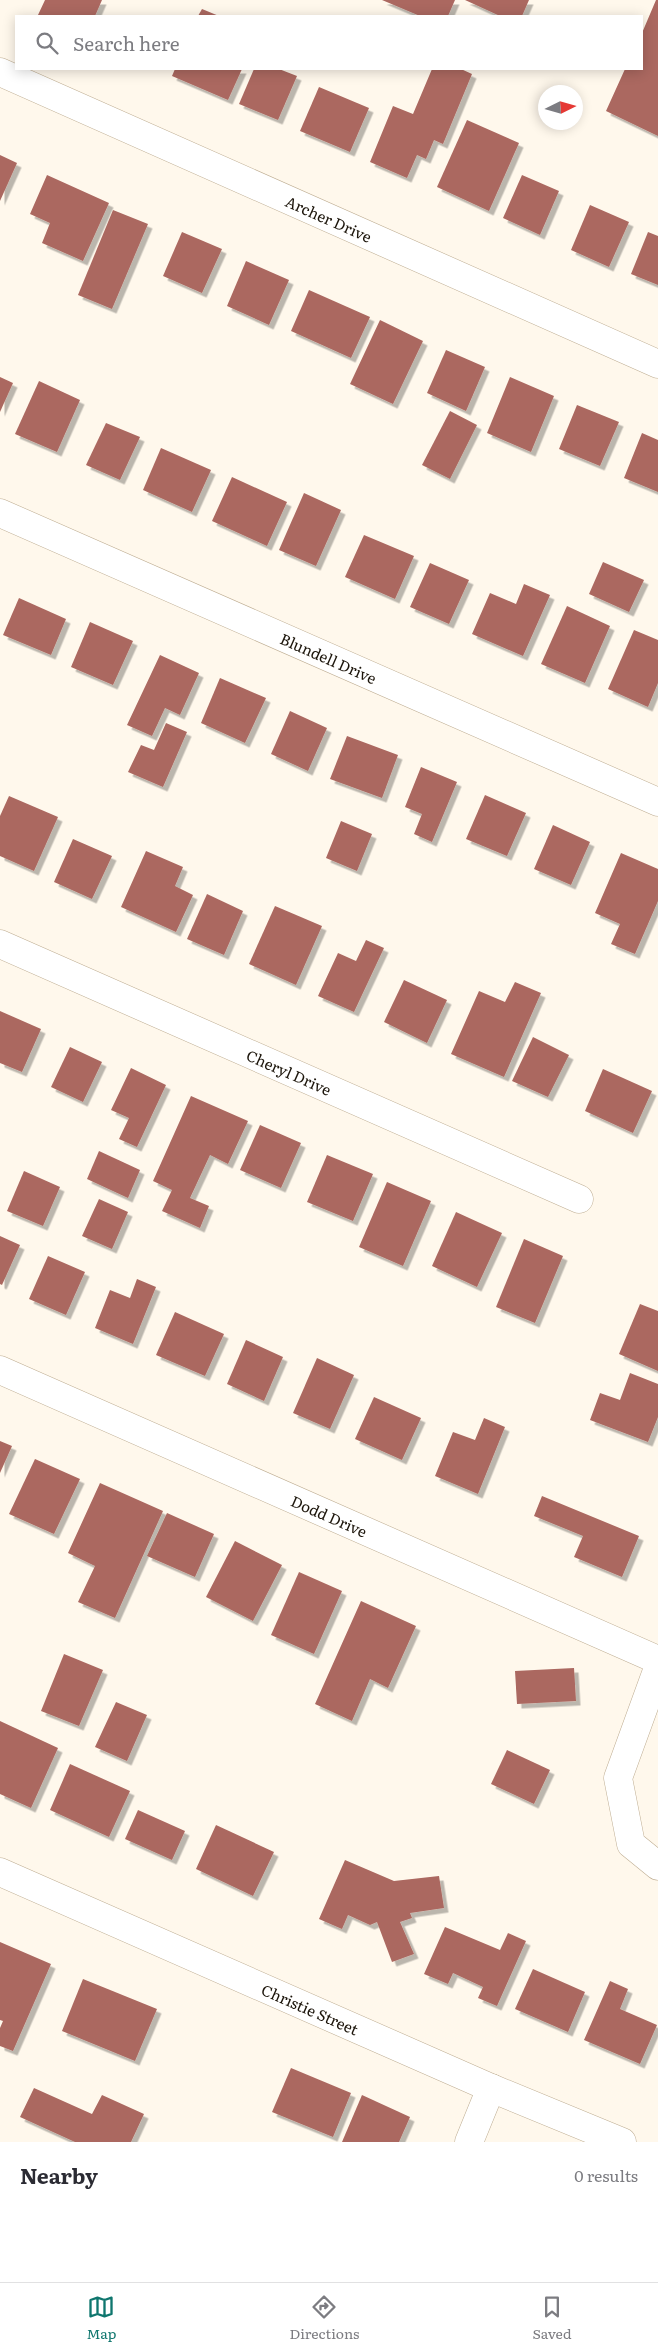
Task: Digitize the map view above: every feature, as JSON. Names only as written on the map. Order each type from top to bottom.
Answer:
[{"type":"street","name":"Archer Drive","points":[[0,72],[658,364]]},
{"type":"street","name":"Blundell Drive","points":[[0,513],[658,802]]},
{"type":"street","name":"Cheryl Drive","points":[[0,944],[579,1199]]},
{"type":"street","name":"Dodd Drive","points":[[0,1370],[658,1660]]},
{"type":"street","points":[[658,1668],[618,1778],[631,1844],[658,1866]]},
{"type":"street","name":"Christie Street","points":[[0,1872],[491,2088],[622,2142]]},
{"type":"street","points":[[468,2142],[491,2088]]},
{"type":"building","points":[[45,0],[102,0],[95,15],[38,15]]},
{"type":"building","points":[[382,0],[455,0],[448,15],[418,15]]},
{"type":"building","points":[[465,0],[529,0],[522,15],[498,15]]},
{"type":"building","points":[[656,0],[658,0],[658,136],[606,111],[625,70],[643,70],[643,31]]},
{"type":"building","points":[[202,9],[217,15],[199,15]]},
{"type":"building","points":[[175,70],[242,70],[228,100],[172,76]]},
{"type":"building","points":[[254,70],[282,70],[297,76],[278,120],[239,104]]},
{"type":"building","points":[[432,70],[463,70],[472,74],[443,144],[434,140],[426,159],[417,155],[407,178],[370,162],[393,106],[413,114]]},
{"type":"building","points":[[319,87],[369,108],[350,152],[300,131]]},
{"type":"building","points":[[467,120],[519,143],[489,211],[437,187]]},
{"type":"building","points":[[0,155],[17,163],[0,201]]},
{"type":"building","points":[[47,175],[109,203],[83,261],[42,243],[50,223],[30,214]]},
{"type":"building","points":[[522,175],[559,191],[540,235],[503,218]]},
{"type":"building","points":[[590,205],[629,222],[609,267],[571,250]]},
{"type":"building","points":[[113,210],[148,224],[112,309],[78,295]]},
{"type":"building","points":[[182,232],[222,249],[202,293],[163,276]]},
{"type":"building","points":[[648,232],[658,236],[658,285],[631,274]]},
{"type":"building","points":[[246,261],[289,280],[269,325],[227,306]]},
{"type":"building","points":[[309,290],[370,317],[351,358],[291,331]]},
{"type":"building","points":[[380,320],[423,341],[393,404],[350,384]]},
{"type":"building","points":[[446,350],[485,367],[466,411],[427,393]]},
{"type":"building","points":[[0,377],[13,383],[0,412]]},
{"type":"building","points":[[510,377],[554,396],[531,452],[487,433]]},
{"type":"building","points":[[39,381],[80,400],[57,452],[15,434]]},
{"type":"building","points":[[577,405],[619,422],[600,466],[559,449]]},
{"type":"building","points":[[450,411],[477,425],[450,479],[422,465]]},
{"type":"building","points":[[106,423],[140,437],[120,480],[86,465]]},
{"type":"building","points":[[642,433],[658,440],[658,492],[624,478]]},
{"type":"building","points":[[161,448],[211,470],[192,512],[143,490]]},
{"type":"building","points":[[232,477],[287,502],[267,546],[212,521]]},
{"type":"building","points":[[304,493],[341,510],[316,566],[279,550]]},
{"type":"building","points":[[364,535],[414,556],[395,599],[345,577]]},
{"type":"building","points":[[603,562],[644,580],[629,612],[589,594]]},
{"type":"building","points":[[430,563],[469,580],[449,624],[410,607]]},
{"type":"building","points":[[524,584],[550,595],[523,656],[472,634],[490,593],[516,604]]},
{"type":"building","points":[[19,598],[66,619],[51,655],[3,635]]},
{"type":"building","points":[[567,606],[610,626],[585,683],[541,664]]},
{"type":"building","points":[[90,622],[133,641],[113,685],[71,667]]},
{"type":"building","points":[[634,630],[658,640],[658,683],[648,707],[608,689]]},
{"type":"building","points":[[160,655],[199,673],[180,715],[165,708],[152,736],[127,725]]},
{"type":"building","points":[[220,678],[266,698],[245,743],[201,723]]},
{"type":"building","points":[[290,711],[327,728],[308,771],[271,754]]},
{"type":"building","points":[[166,723],[187,732],[163,787],[128,772],[141,745],[154,750]]},
{"type":"building","points":[[347,736],[398,755],[382,798],[330,779]]},
{"type":"building","points":[[421,767],[457,782],[432,842],[414,834],[422,814],[405,807]]},
{"type":"building","points":[[485,795],[526,813],[507,856],[466,839]]},
{"type":"building","points":[[9,796],[58,817],[34,871],[0,856],[0,816]]},
{"type":"building","points":[[341,821],[372,834],[357,871],[326,858]]},
{"type":"building","points":[[553,825],[590,842],[571,885],[534,869]]},
{"type":"building","points":[[73,839],[112,856],[92,899],[54,882]]},
{"type":"building","points":[[146,851],[183,867],[175,886],[193,895],[176,932],[121,907]]},
{"type":"building","points":[[621,853],[658,869],[658,901],[635,954],[611,944],[620,924],[595,913]]},
{"type":"building","points":[[207,894],[243,911],[224,955],[187,939]]},
{"type":"building","points":[[275,906],[322,926],[296,985],[249,964]]},
{"type":"building","points":[[366,940],[384,948],[354,1012],[318,996],[338,953],[356,961]]},
{"type":"building","points":[[404,980],[447,1000],[427,1043],[384,1022]]},
{"type":"building","points":[[515,982],[541,993],[504,1077],[451,1054],[479,991],[505,1002]]},
{"type":"building","points":[[0,1011],[41,1029],[22,1072],[0,1063]]},
{"type":"building","points":[[533,1037],[569,1055],[548,1097],[512,1081]]},
{"type":"building","points":[[70,1047],[102,1062],[83,1102],[51,1087]]},
{"type":"building","points":[[131,1068],[166,1085],[137,1147],[119,1139],[129,1118],[111,1110]]},
{"type":"building","points":[[603,1069],[652,1091],[633,1133],[585,1111]]},
{"type":"building","points":[[191,1096],[248,1121],[228,1164],[210,1155],[190,1198],[209,1206],[200,1228],[162,1211],[172,1190],[153,1181]]},
{"type":"building","points":[[260,1125],[301,1143],[281,1188],[240,1170]]},
{"type":"building","points":[[99,1151],[140,1170],[128,1198],[87,1179]]},
{"type":"building","points":[[327,1155],[373,1174],[353,1221],[307,1202]]},
{"type":"building","points":[[24,1171],[60,1187],[43,1226],[7,1211]]},
{"type":"building","points":[[387,1182],[431,1201],[403,1266],[359,1247]]},
{"type":"building","points":[[99,1199],[128,1212],[112,1249],[82,1236]]},
{"type":"building","points":[[456,1212],[502,1233],[477,1287],[432,1266]]},
{"type":"building","points":[[0,1236],[20,1245],[2,1285],[0,1284]]},
{"type":"building","points":[[524,1239],[563,1256],[535,1323],[496,1307]]},
{"type":"building","points":[[48,1256],[85,1272],[66,1315],[29,1299]]},
{"type":"building","points":[[137,1279],[156,1287],[133,1344],[95,1328],[110,1290],[130,1298]]},
{"type":"building","points":[[640,1304],[658,1311],[658,1371],[619,1354]]},
{"type":"building","points":[[175,1312],[224,1334],[205,1376],[156,1355]]},
{"type":"building","points":[[246,1340],[283,1357],[264,1401],[227,1384]]},
{"type":"building","points":[[317,1358],[354,1375],[330,1429],[293,1413]]},
{"type":"building","points":[[630,1373],[658,1384],[658,1417],[648,1442],[590,1420],[600,1393],[620,1400]]},
{"type":"building","points":[[374,1397],[421,1418],[402,1460],[355,1439]]},
{"type":"building","points":[[484,1418],[505,1427],[478,1494],[435,1476],[453,1432],[475,1440]]},
{"type":"building","points":[[0,1441],[12,1446],[0,1473]]},
{"type":"building","points":[[35,1459],[80,1479],[54,1534],[9,1514]]},
{"type":"building","points":[[100,1483],[163,1511],[115,1618],[78,1602],[95,1566],[68,1553]]},
{"type":"building","points":[[542,1496],[639,1536],[622,1577],[574,1557],[583,1536],[534,1516]]},
{"type":"building","points":[[167,1513],[214,1534],[195,1577],[147,1556]]},
{"type":"building","points":[[235,1541],[282,1565],[253,1621],[206,1597]]},
{"type":"building","points":[[299,1572],[342,1591],[314,1654],[271,1635]]},
{"type":"building","points":[[361,1601],[416,1626],[388,1688],[370,1679],[352,1721],[315,1704]]},
{"type":"building","points":[[64,1654],[103,1670],[79,1726],[41,1711]]},
{"type":"building","points":[[574,1668],[576,1701],[517,1704],[515,1671]]},
{"type":"building","points":[[116,1702],[147,1715],[127,1761],[95,1747]]},
{"type":"building","points":[[0,1721],[58,1748],[31,1808],[0,1794]]},
{"type":"building","points":[[507,1750],[550,1770],[534,1804],[491,1784]]},
{"type":"building","points":[[70,1764],[130,1791],[109,1837],[50,1810]]},
{"type":"building","points":[[138,1810],[185,1831],[172,1860],[125,1839]]},
{"type":"building","points":[[216,1825],[274,1852],[253,1896],[196,1869]]},
{"type":"building","points":[[345,1860],[394,1881],[439,1876],[444,1908],[410,1913],[412,1918],[400,1922],[414,1954],[392,1962],[377,1922],[370,1925],[348,1915],[342,1929],[319,1919]]},
{"type":"building","points":[[445,1927],[500,1950],[508,1933],[526,1941],[497,2006],[478,1998],[483,1987],[453,1973],[448,1984],[424,1974]]},
{"type":"building","points":[[0,1942],[51,1964],[13,2051],[0,2046],[0,2028],[3,2021],[0,2020]]},
{"type":"building","points":[[533,1969],[585,1992],[568,2032],[515,2009]]},
{"type":"building","points":[[83,1979],[157,2009],[135,2061],[62,2031]]},
{"type":"building","points":[[610,1981],[628,1989],[620,2009],[657,2025],[640,2064],[584,2040]]},
{"type":"building","points":[[291,2068],[351,2093],[333,2137],[272,2112]]},
{"type":"building","points":[[34,2088],[92,2114],[102,2095],[144,2114],[131,2142],[75,2142],[20,2117]]},
{"type":"building","points":[[362,2095],[410,2117],[399,2142],[342,2142]]}]
